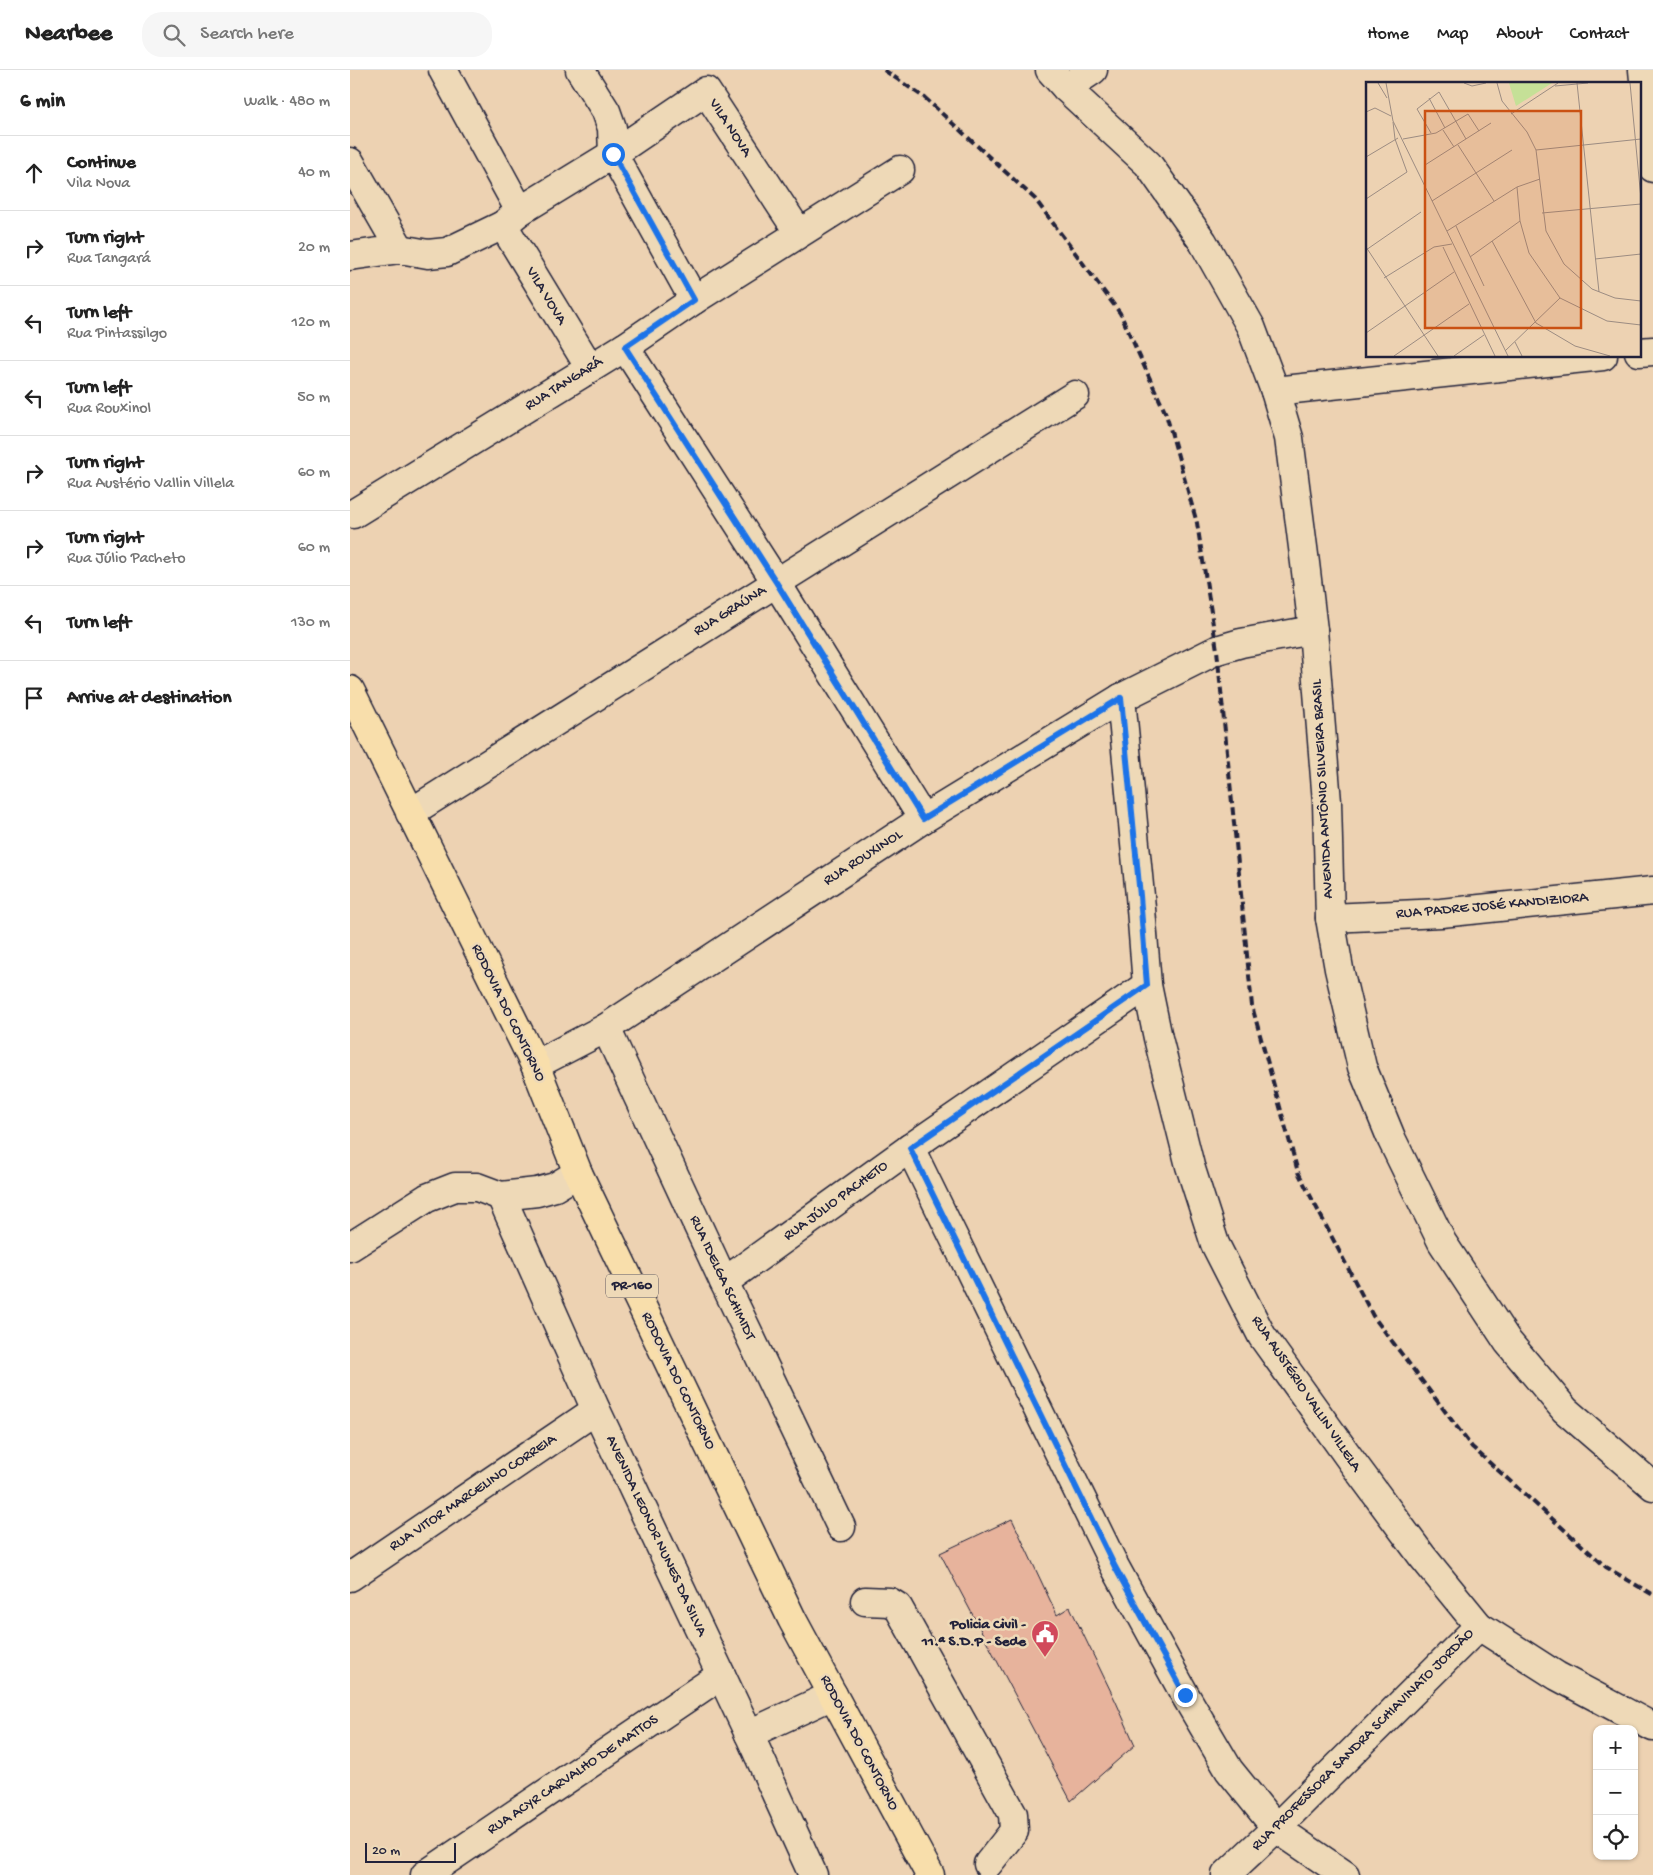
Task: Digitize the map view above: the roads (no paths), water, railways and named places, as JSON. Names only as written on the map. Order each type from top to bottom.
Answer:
[{"type":"main road","name":"RODOVIA DO CONTORNO","points":[[350,690],[535,1065],[578,1173],[792,1619],[930,1875]]},
{"type":"street","points":[[443,70],[512,218]]},
{"type":"street","points":[[580,70],[606,111],[612,128],[613,154],[694,300]]},
{"type":"street","points":[[1058,79],[1093,70]]},
{"type":"street","points":[[1643,70],[1653,168]]},
{"type":"street","name":"AVENIDA ANTÔNIO SILVEIRA BRASIL","points":[[1058,79],[1148,164],[1203,242],[1251,327],[1276,391],[1289,438],[1306,563],[1327,802],[1330,918],[1339,969],[1362,1067],[1392,1140],[1442,1242],[1508,1342],[1565,1410],[1653,1486]]},
{"type":"street","name":"VILA NOVA","points":[[350,256],[400,249],[428,254],[448,252],[512,218],[613,154],[706,91],[799,233]]},
{"type":"street","points":[[350,162],[400,249]]},
{"type":"street","name":"RUA TANGARÁ","points":[[353,514],[625,347],[694,300],[900,170]]},
{"type":"street","name":"VILA VOVA","points":[[512,218],[590,368]]},
{"type":"street","points":[[625,347],[776,582],[923,819]]},
{"type":"street","points":[[1640,352],[1653,351]]},
{"type":"street","points":[[1276,391],[1584,358]]},
{"type":"street","name":"RUA GRAÚNA","points":[[410,813],[1075,395]]},
{"type":"street","name":"RUA ROUXINOL","points":[[535,1065],[606,1028],[923,819],[1121,698],[1217,650],[1260,639],[1312,630]]},
{"type":"street","name":"RUA AUSTÉRIO VALLIN VILLELA","points":[[1121,698],[1147,985],[1158,1038],[1190,1166],[1219,1253],[1262,1336],[1364,1479],[1478,1626],[1557,1676],[1653,1727]]},
{"type":"street","name":"RUA PADRE JOSÉ KANDIZIORA","points":[[1330,918],[1441,912],[1653,890]]},
{"type":"street","name":"RUA JÚLIO PACHETO","points":[[724,1282],[910,1148],[1147,985]]},
{"type":"street","name":"RUA IDELGA SCHIMIDT","points":[[606,1028],[841,1527]]},
{"type":"street","points":[[910,1148],[1115,1567],[1185,1695],[1229,1770],[1276,1828],[1345,1875]]},
{"type":"street","points":[[350,1247],[427,1198],[455,1188],[478,1188],[501,1196],[536,1192],[555,1187],[578,1173]]},
{"type":"street","name":"AVENIDA LEONOR NUNES DA SILVA","points":[[501,1196],[596,1410],[749,1734],[813,1875]]},
{"type":"street","name":"RUA VITOR MARCELINO CORREIA","points":[[350,1577],[596,1410]]},
{"type":"street","points":[[865,1601],[890,1602],[898,1607],[1013,1814],[1014,1831],[988,1864]]},
{"type":"street","name":"RUA PROFESSORA SANDRA SCHIAVINATO JORDÃO","points":[[1226,1875],[1276,1828],[1478,1626]]},
{"type":"street","name":"RUA ACYR CARVALHO DE MATTOS","points":[[425,1875],[721,1675]]},
{"type":"street","points":[[749,1734],[833,1695]]},
{"type":"railway","points":[[884,70],[925,98],[1035,199],[1120,313],[1166,414],[1197,523],[1217,650],[1252,1006],[1298,1172],[1373,1316],[1472,1447],[1606,1567],[1653,1595]]},
{"type":"place","name":"Policia Civil - 11.ª S.D.P - Sede","points":[[1045,1658]]}]
